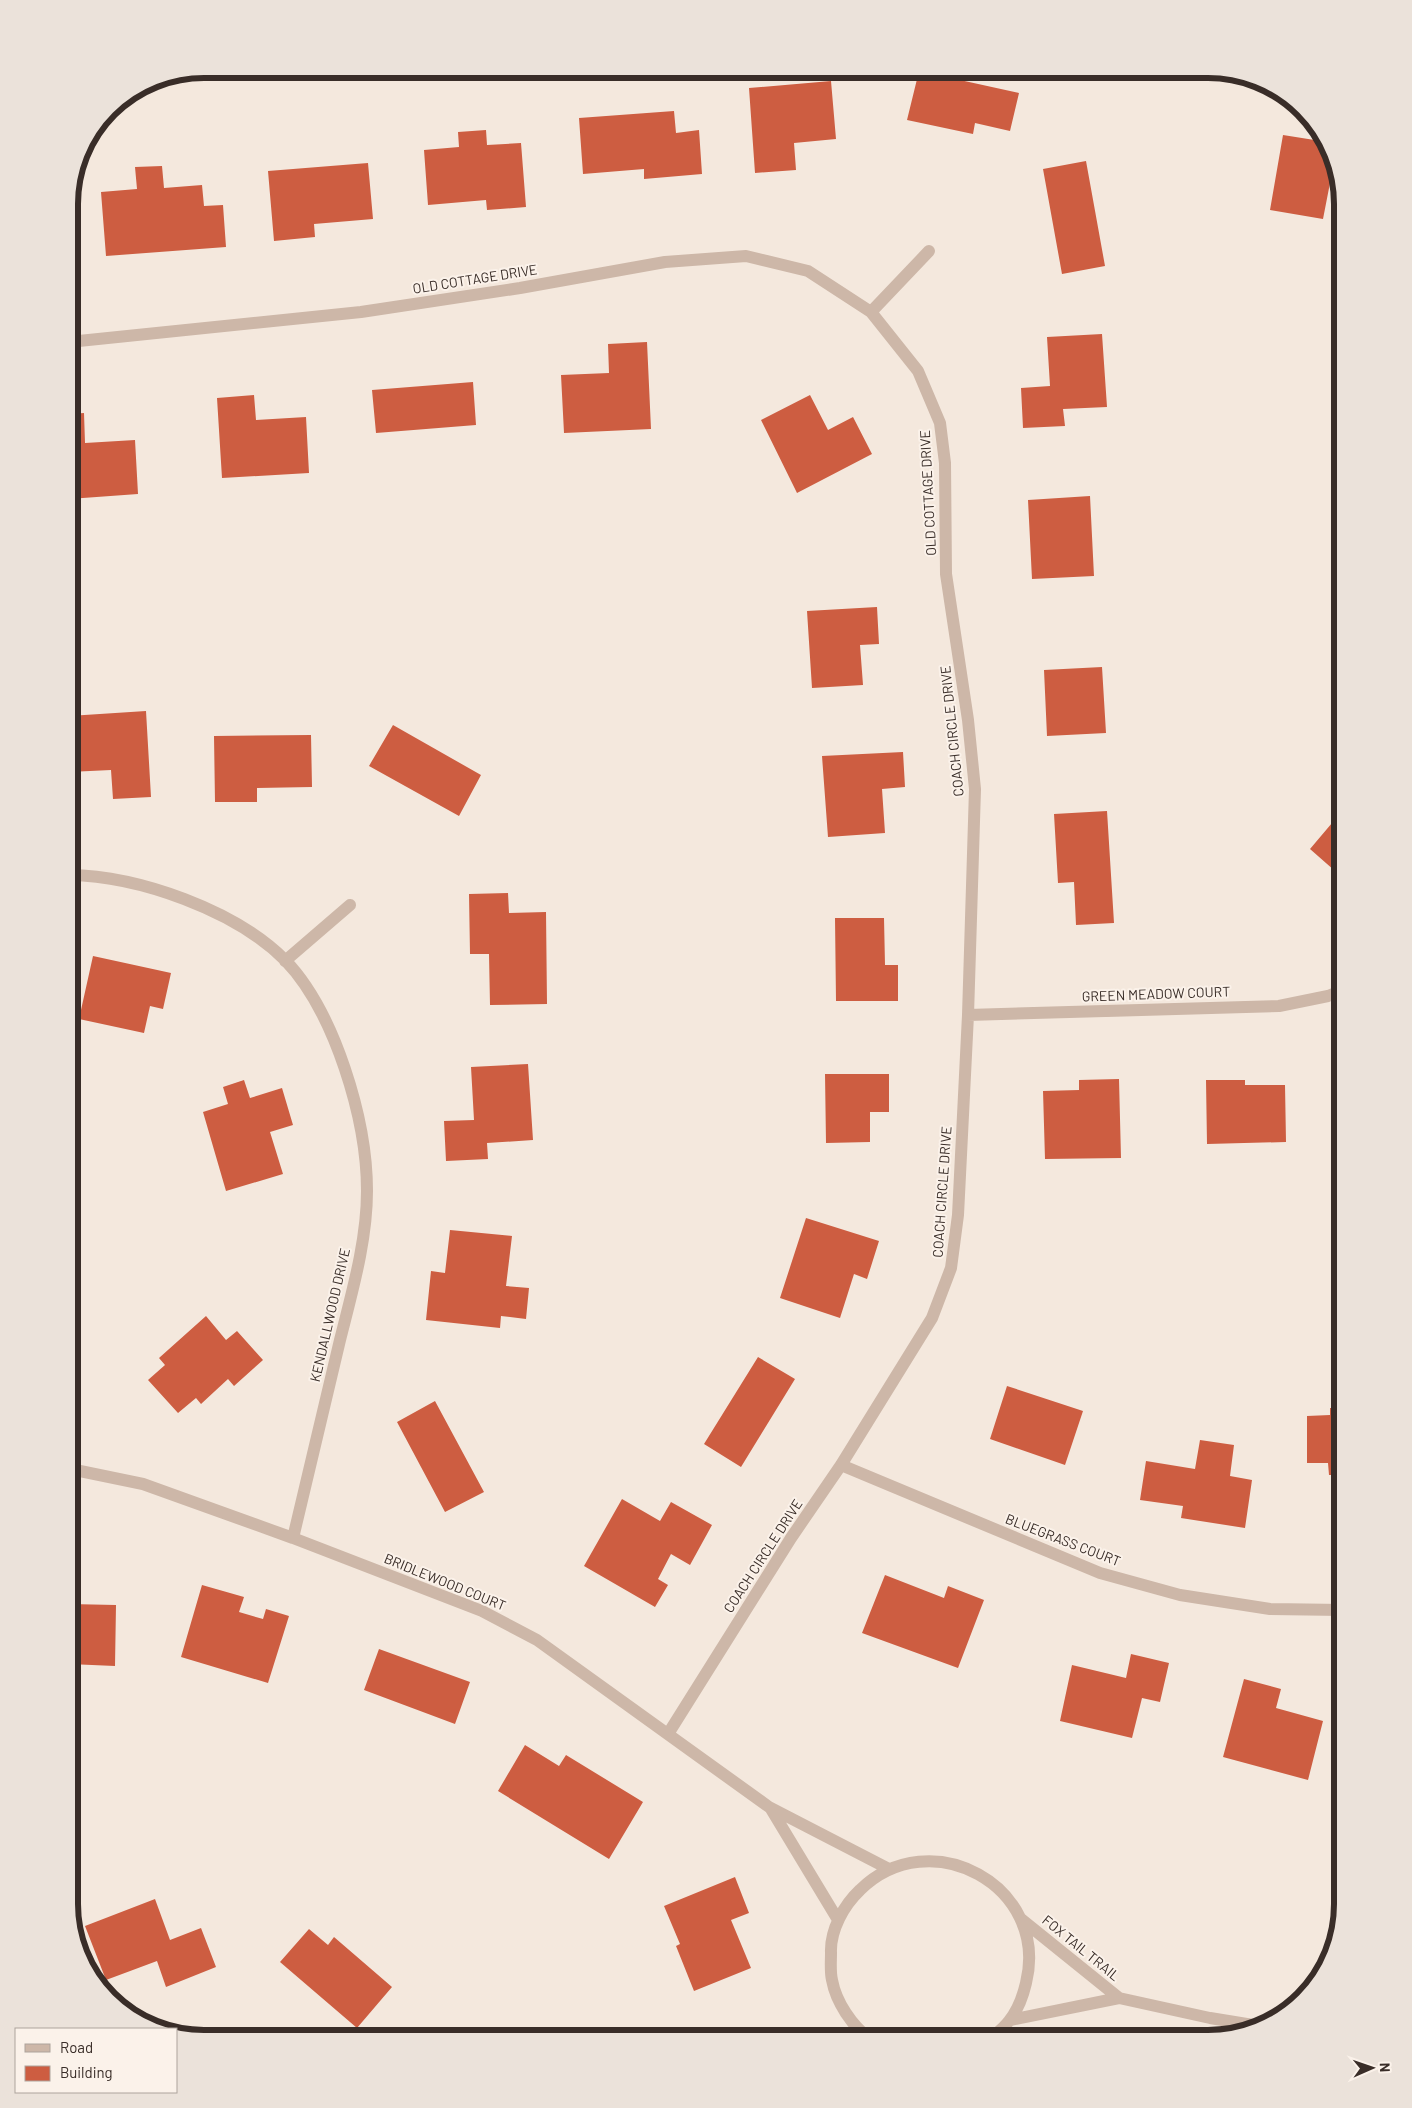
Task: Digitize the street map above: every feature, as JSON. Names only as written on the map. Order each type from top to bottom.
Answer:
[{"type":"street","points":[[871,312],[928,251]]},
{"type":"street","name":"OLD COTTAGE DRIVE","points":[[78,341],[361,312],[520,288],[665,262],[746,256],[808,272],[871,312],[918,371],[940,423],[944,463],[946,574]]},
{"type":"street","name":"COACH CIRCLE DRIVE","points":[[668,1734],[791,1538],[841,1465],[932,1318],[951,1268],[958,1215],[968,1015],[976,789],[968,720],[946,574]]},
{"type":"street","name":"KENDALLWOOD DRIVE","points":[[78,876],[88,876],[142,886],[199,905],[249,930],[285,961],[304,985],[328,1026],[348,1075],[362,1132],[367,1191],[360,1261],[293,1538]]},
{"type":"street","points":[[285,961],[350,904]]},
{"type":"street","name":"GREEN MEADOW COURT","points":[[968,1015],[1279,1006],[1334,994]]},
{"type":"street","name":"BLUEGRASS COURT","points":[[841,1465],[1100,1573],[1180,1595],[1261,1608],[1334,1610]]},
{"type":"street","name":"BRIDLEWOOD COURT","points":[[78,1471],[143,1484],[293,1538],[482,1610],[537,1640],[769,1807]]},
{"type":"street","points":[[769,1807],[890,1869]]},
{"type":"street","points":[[769,1807],[838,1920]]},
{"type":"street","points":[[858,2030],[842,2009],[832,1980],[831,1950],[838,1920],[851,1899],[869,1881],[890,1869],[914,1861],[940,1861],[965,1867],[988,1879],[1007,1897],[1021,1919]]},
{"type":"street","name":"FOX TAIL TRAIL","points":[[1021,1919],[1119,1998]]},
{"type":"street","name":"FOX TAIL TRAIL","points":[[1010,2020],[1022,1997],[1029,1971],[1028,1944],[1021,1919]]},
{"type":"street","points":[[1119,1998],[1247,2024]]},
{"type":"street","name":"FOX TAIL TRAIL","points":[[1010,2020],[1119,1998]]},
{"type":"street","points":[[999,2030],[1010,2020]]},
{"type":"building","points":[[917,78],[951,78],[1019,93],[1010,131],[975,123],[973,134],[907,120]]},
{"type":"building","points":[[831,81],[836,139],[794,143],[796,170],[755,173],[749,88]]},
{"type":"building","points":[[674,111],[676,133],[699,130],[702,174],[644,179],[644,169],[583,174],[579,118]]},
{"type":"building","points":[[486,130],[487,145],[521,143],[526,207],[487,210],[486,200],[428,205],[424,150],[459,147],[458,132]]},
{"type":"building","points":[[1283,135],[1318,141],[1325,155],[1332,183],[1330,183],[1323,219],[1270,210]]},
{"type":"building","points":[[1086,161],[1105,266],[1062,274],[1043,169]]},
{"type":"building","points":[[368,163],[373,219],[314,224],[315,237],[274,241],[268,171]]},
{"type":"building","points":[[162,166],[164,188],[202,185],[204,206],[223,205],[226,247],[106,256],[101,192],[137,189],[135,167]]},
{"type":"building","points":[[1102,334],[1107,407],[1063,409],[1065,426],[1023,428],[1021,388],[1050,386],[1047,337]]},
{"type":"building","points":[[647,342],[651,429],[564,433],[561,375],[609,373],[608,344]]},
{"type":"building","points":[[473,382],[476,425],[376,433],[372,390]]},
{"type":"building","points":[[254,395],[256,420],[306,417],[309,473],[222,478],[217,398]]},
{"type":"building","points":[[810,395],[828,430],[853,417],[872,454],[797,493],[761,420]]},
{"type":"building","points":[[78,413],[84,413],[85,443],[135,440],[138,494],[78,498]]},
{"type":"building","points":[[1090,496],[1094,576],[1032,579],[1028,500]]},
{"type":"building","points":[[877,607],[879,644],[860,645],[863,685],[812,688],[807,611]]},
{"type":"building","points":[[1102,667],[1106,733],[1047,736],[1044,670]]},
{"type":"building","points":[[146,711],[151,797],[113,799],[111,770],[78,772],[78,715]]},
{"type":"building","points":[[393,725],[481,775],[459,816],[369,766]]},
{"type":"building","points":[[311,735],[312,787],[257,788],[257,802],[215,802],[214,736]]},
{"type":"building","points":[[903,752],[905,787],[882,789],[885,833],[828,837],[822,756]]},
{"type":"building","points":[[1107,811],[1114,923],[1076,925],[1074,882],[1058,883],[1054,814]]},
{"type":"building","points":[[1334,821],[1334,870],[1310,849]]},
{"type":"building","points":[[508,893],[509,913],[546,912],[547,1004],[490,1005],[489,954],[470,954],[469,894]]},
{"type":"building","points":[[835,918],[884,918],[885,965],[898,965],[898,1001],[836,1001]]},
{"type":"building","points":[[93,956],[171,973],[163,1009],[150,1006],[144,1033],[79,1019]]},
{"type":"building","points":[[528,1064],[533,1140],[487,1143],[488,1159],[446,1161],[444,1121],[474,1120],[471,1067]]},
{"type":"building","points":[[825,1074],[889,1074],[889,1112],[870,1112],[870,1142],[826,1143]]},
{"type":"building","points":[[1119,1079],[1121,1158],[1045,1159],[1043,1091],[1079,1090],[1079,1080]]},
{"type":"building","points":[[244,1080],[250,1098],[282,1088],[293,1125],[270,1132],[283,1174],[226,1191],[203,1112],[228,1104],[223,1087]]},
{"type":"building","points":[[1206,1080],[1245,1080],[1245,1085],[1285,1085],[1286,1142],[1207,1144]]},
{"type":"building","points":[[806,1218],[879,1241],[867,1279],[854,1274],[840,1318],[780,1298]]},
{"type":"building","points":[[450,1230],[512,1236],[506,1286],[529,1288],[526,1319],[501,1316],[500,1328],[426,1320],[431,1271],[445,1273]]},
{"type":"building","points":[[206,1316],[226,1340],[237,1331],[263,1360],[234,1386],[228,1379],[201,1404],[196,1398],[178,1413],[148,1380],[165,1365],[159,1358]]},
{"type":"building","points":[[758,1357],[795,1379],[741,1467],[704,1444]]},
{"type":"building","points":[[1007,1386],[1083,1411],[1065,1465],[990,1439]]},
{"type":"building","points":[[435,1401],[484,1492],[445,1512],[397,1422]]},
{"type":"building","points":[[1330,1408],[1334,1408],[1334,1475],[1329,1475],[1328,1463],[1307,1463],[1307,1416],[1330,1415]]},
{"type":"building","points":[[1200,1440],[1234,1445],[1230,1476],[1252,1480],[1245,1528],[1181,1518],[1183,1506],[1140,1500],[1146,1461],[1195,1469]]},
{"type":"building","points":[[622,1499],[660,1521],[671,1502],[712,1525],[690,1565],[671,1554],[658,1579],[668,1585],[655,1607],[584,1566]]},
{"type":"building","points":[[885,1575],[944,1598],[948,1586],[984,1600],[958,1668],[862,1633]]},
{"type":"building","points":[[202,1585],[244,1597],[239,1612],[263,1619],[266,1609],[289,1616],[268,1683],[181,1657]]},
{"type":"building","points":[[78,1604],[116,1605],[115,1666],[78,1664]]},
{"type":"building","points":[[379,1649],[470,1682],[455,1724],[364,1690]]},
{"type":"building","points":[[1131,1654],[1169,1663],[1160,1702],[1142,1698],[1132,1738],[1060,1721],[1072,1665],[1126,1678]]},
{"type":"building","points":[[1244,1679],[1281,1689],[1276,1708],[1323,1721],[1308,1780],[1223,1757]]},
{"type":"building","points":[[525,1745],[559,1766],[566,1755],[643,1802],[609,1859],[498,1791]]},
{"type":"building","points":[[735,1877],[749,1913],[731,1920],[751,1968],[694,1991],[676,1946],[680,1944],[664,1906]]},
{"type":"building","points":[[155,1899],[170,1940],[201,1928],[216,1967],[166,1987],[157,1961],[106,1980],[85,1926]]},
{"type":"building","points":[[309,1929],[328,1945],[334,1937],[392,1987],[357,2028],[280,1962]]}]
